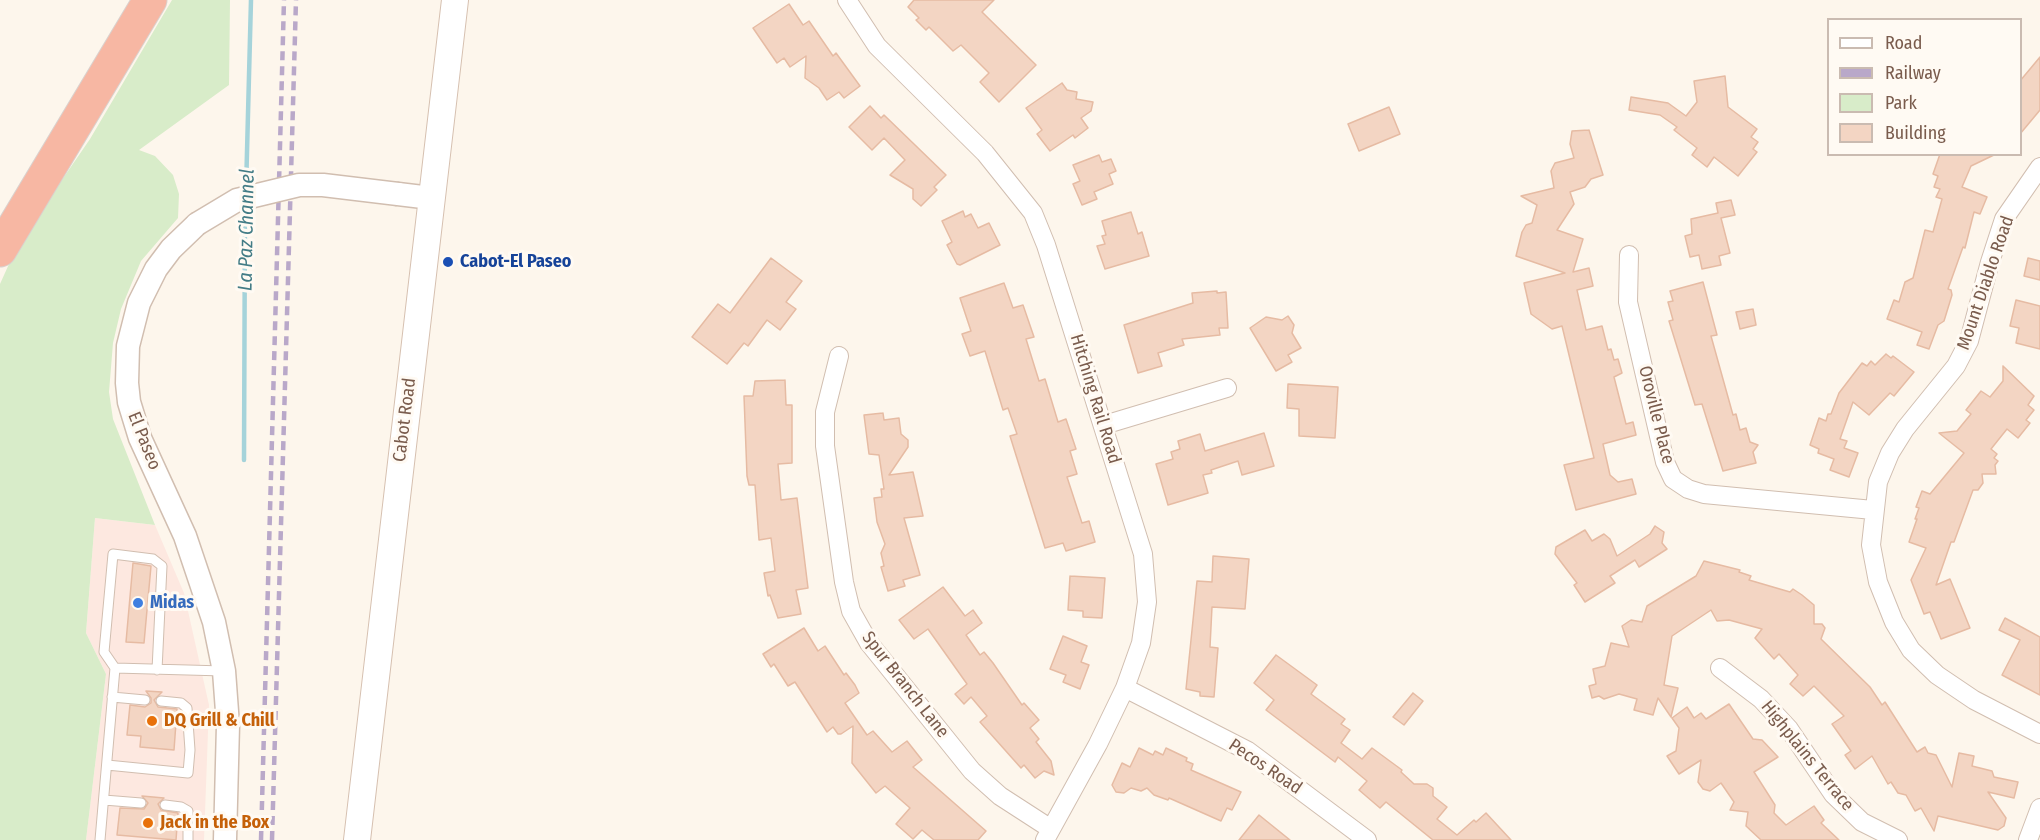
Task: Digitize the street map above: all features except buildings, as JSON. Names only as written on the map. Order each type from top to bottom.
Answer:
[{"type":"highway","points":[[0,250],[150,0]]},
{"type":"main road","name":"Cabot Road","points":[[357,840],[456,0]]},
{"type":"street","name":"Hitching Rail Road","points":[[850,2],[877,46],[985,153],[1032,213],[1046,245],[1143,554],[1145,613],[1141,643],[1125,688],[1048,834]]},
{"type":"street","name":"Mount Diablo Road","points":[[2040,167],[2004,219],[1969,341],[1956,366],[1905,429],[1890,453],[1878,482],[1873,510],[1871,545],[1878,582],[1894,622],[1911,650],[1937,675],[1974,700],[2040,734]]},
{"type":"street","name":"El Paseo","points":[[225,840],[228,725],[224,671],[214,622],[200,576],[166,493],[140,438],[129,402],[127,364],[132,324],[139,303],[156,269],[171,249],[197,224],[237,200],[259,192],[299,185],[323,185],[431,198]]},
{"type":"street","name":"Oroville Place","points":[[1629,255],[1628,302],[1665,462],[1673,479],[1688,489],[1704,494],[1873,510]]},
{"type":"street","name":"Spur Branch Lane","points":[[839,356],[825,412],[825,446],[844,582],[851,611],[869,643],[972,771],[1048,834]]},
{"type":"street","points":[[1104,425],[1227,388]]},
{"type":"street","name":"Highplains Terrace","points":[[1720,668],[1761,699],[1782,722],[1840,801],[1862,822],[1898,840]]},
{"type":"street","name":"Pecos Road","points":[[1125,688],[1248,751],[1367,840]]},
{"type":"street","points":[[2028,840],[2040,808]]},
{"type":"lane","points":[[100,840],[115,668],[104,652],[113,554],[153,559],[162,566],[157,670]]},
{"type":"lane","points":[[115,668],[224,671]]},
{"type":"lane","points":[[112,697],[145,700]]},
{"type":"lane","points":[[107,765],[188,773],[190,750],[187,708],[181,703],[161,701]]},
{"type":"lane","points":[[104,800],[141,803]]},
{"type":"lane","points":[[165,805],[182,807],[188,812],[188,840]]},
{"type":"shaded area","points":[[95,518],[155,525],[184,593],[209,705],[204,840],[86,840],[106,674],[86,633]]},
{"type":"green space","points":[[172,0],[230,0],[229,85],[139,150],[155,156],[173,175],[179,194],[178,218],[141,261],[121,309],[113,343],[109,392],[113,419],[155,525],[95,518],[86,633],[106,674],[86,840],[0,840],[0,284],[18,244],[90,139]]},
{"type":"waterway","name":"La Paz Channel","points":[[246,190],[251,0]]},
{"type":"waterway","name":"La Paz Channel","points":[[244,460],[245,204]]},
{"type":"railway","points":[[261,840],[284,0]]},
{"type":"railway","points":[[272,840],[296,0]]},
{"type":"place","name":"Cabot-El Paseo","points":[[448,262]]},
{"type":"place","name":"Midas","points":[[138,603]]},
{"type":"place","name":"DQ Grill & Chill","points":[[152,721]]},
{"type":"place","name":"Jack in the Box","points":[[148,823]]}]
